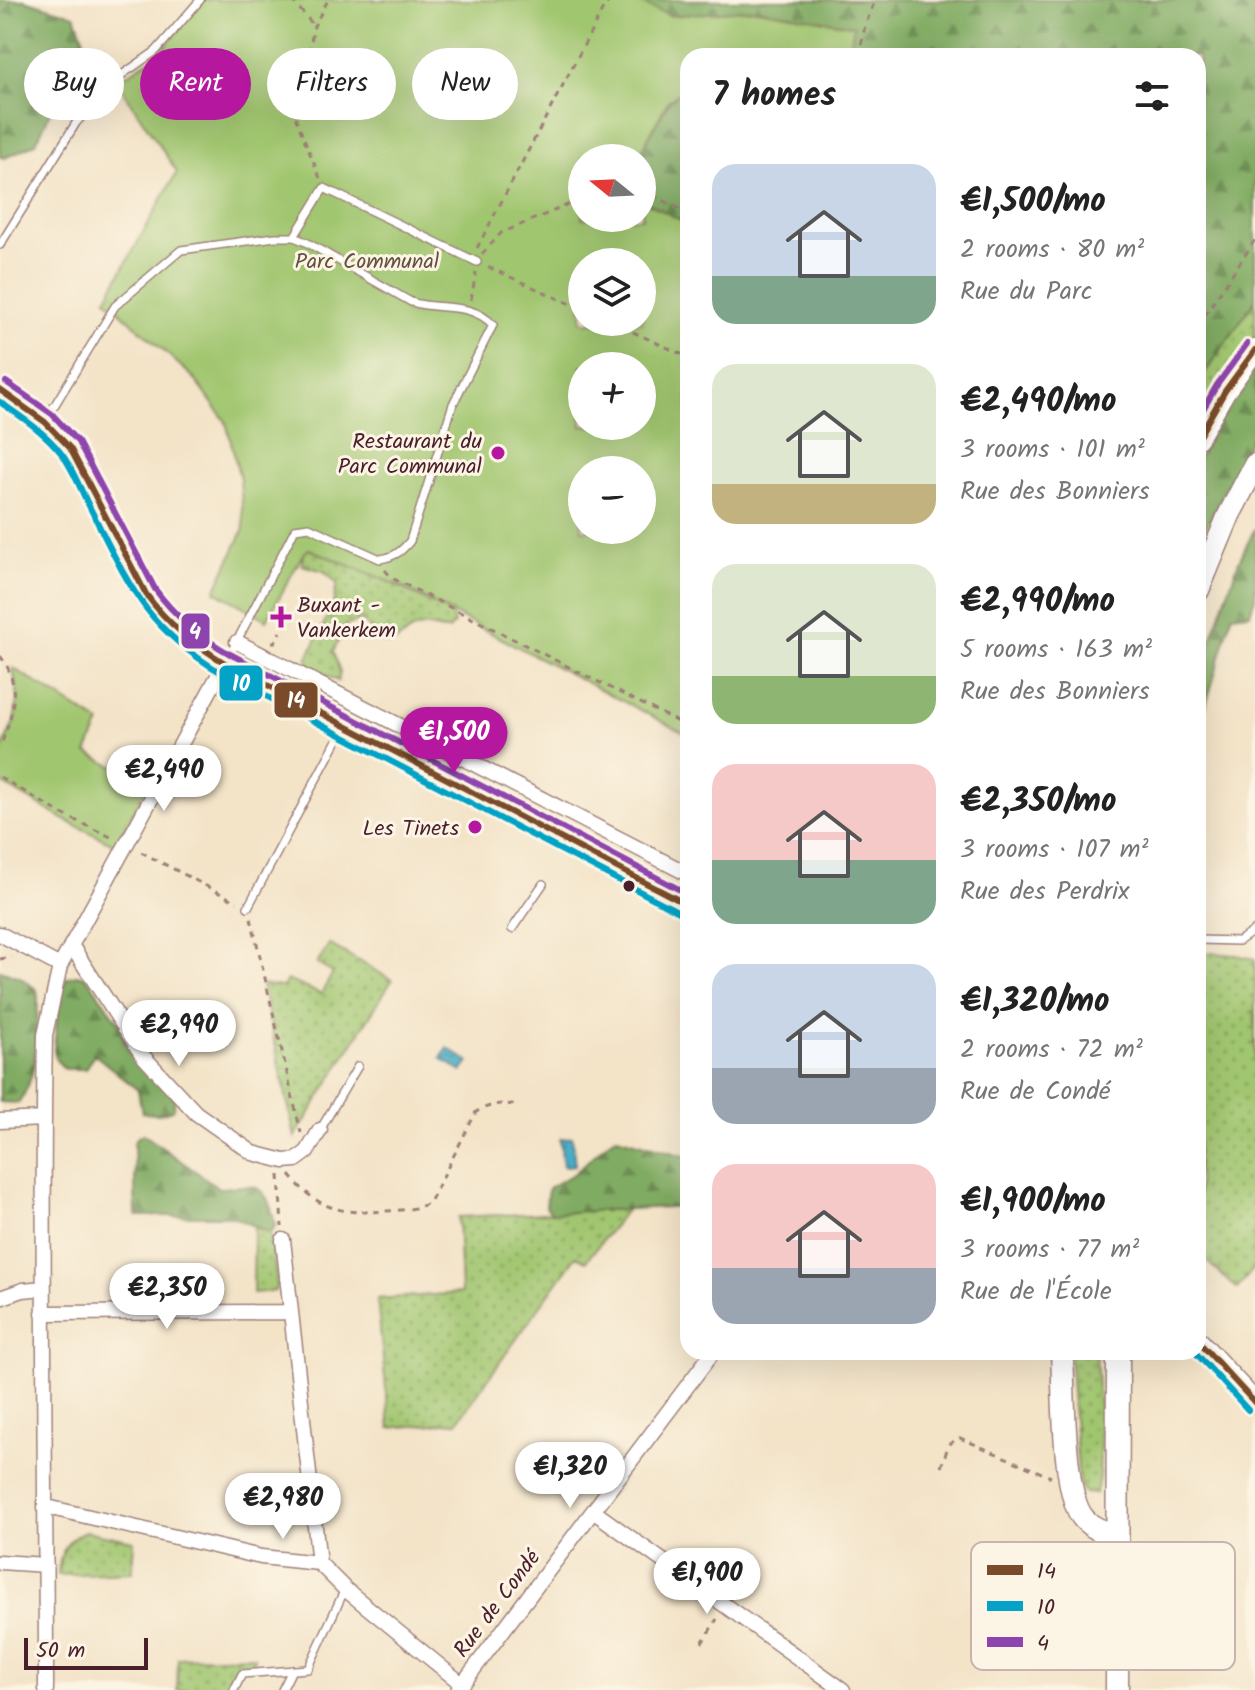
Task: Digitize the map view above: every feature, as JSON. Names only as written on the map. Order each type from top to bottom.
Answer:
[{"type":"main road","points":[[1206,571],[1229,515],[1255,465]]},
{"type":"main road","points":[[1063,1360],[1075,1502],[1082,1517],[1094,1528],[1117,1536]]},
{"type":"main road","points":[[1117,1542],[1118,1360]]},
{"type":"street","points":[[1206,424],[1225,391],[1255,350]]},
{"type":"street","points":[[0,390],[45,422],[70,448],[158,612],[188,640],[225,663],[427,768],[566,851],[680,901]]},
{"type":"street","points":[[237,642],[680,870]]},
{"type":"street","points":[[46,1690],[47,1507],[43,1313],[45,1035],[60,966],[225,663]]},
{"type":"street","points":[[0,934],[60,966]]},
{"type":"street","points":[[71,945],[143,1056],[196,1113],[253,1153],[277,1159],[296,1160],[307,1152],[320,1130]]},
{"type":"street","points":[[0,1121],[44,1119]]},
{"type":"street","points":[[283,1240],[319,1563],[460,1687]]},
{"type":"street","points":[[0,1298],[23,1290],[43,1288]]},
{"type":"street","points":[[43,1313],[291,1312]]},
{"type":"street","points":[[1206,1350],[1255,1403]]},
{"type":"street","name":"Rue de Condé","points":[[460,1687],[707,1360]]},
{"type":"street","points":[[47,1507],[261,1557],[319,1563]]},
{"type":"street","points":[[593,1511],[843,1690]]},
{"type":"street","points":[[0,1562],[46,1565]]},
{"type":"lane","points":[[0,245],[76,123],[116,79],[156,51],[200,0]]},
{"type":"lane","points":[[294,237],[324,188],[474,260]]},
{"type":"lane","points":[[45,422],[115,306],[181,250],[294,237],[411,302],[428,308],[469,309],[493,325],[453,404],[410,541],[402,551],[380,559],[309,527],[295,529],[225,663]]},
{"type":"lane","points":[[248,907],[345,725]]},
{"type":"lane","points":[[427,768],[438,745]]},
{"type":"lane","points":[[512,929],[543,884]]},
{"type":"lane","points":[[1206,940],[1239,941],[1255,932]]},
{"type":"lane","points":[[320,1130],[358,1066]]},
{"type":"lane","points":[[234,1690],[242,1674],[308,1669],[345,1589]]},
{"type":"lane","points":[[282,1690],[292,1670]]},
{"type":"path","points":[[292,0],[314,26]]},
{"type":"path","points":[[324,188],[296,119],[314,26],[328,0]]},
{"type":"path","points":[[469,309],[474,260],[610,0]]},
{"type":"path","points":[[861,48],[875,0]]},
{"type":"path","points":[[656,197],[680,209]]},
{"type":"path","points":[[474,260],[501,233],[568,205]]},
{"type":"path","points":[[1206,313],[1255,240]]},
{"type":"path","points":[[474,260],[568,303]]},
{"type":"path","points":[[642,336],[680,353]]},
{"type":"path","points":[[380,559],[392,578],[680,723]]},
{"type":"path","points":[[264,641],[275,642],[280,632]]},
{"type":"path","points":[[0,656],[8,666],[13,689],[11,721],[0,747]]},
{"type":"path","points":[[0,777],[62,814],[248,907],[307,1152]]},
{"type":"path","points":[[277,1159],[302,1191],[324,1205],[354,1213],[418,1209],[430,1202],[476,1112],[489,1105],[505,1103],[519,1106]]},
{"type":"path","points":[[277,1159],[283,1240]]},
{"type":"path","points":[[941,1467],[949,1444],[960,1438],[1057,1480],[1072,1483]]},
{"type":"path","points":[[702,1643],[726,1606]]},
{"type":"green space","points":[[0,0],[24,0],[75,15],[84,40],[80,48],[24,48],[24,120],[47,120],[36,143],[5,158],[0,157]]},
{"type":"green space","name":"Parc Communal","points":[[203,0],[632,0],[671,16],[757,9],[854,26],[850,48],[680,48],[680,92],[668,101],[645,144],[568,144],[568,232],[656,232],[656,207],[680,220],[680,731],[400,586],[309,549],[303,554],[267,620],[215,591],[244,529],[240,479],[226,422],[194,378],[106,299],[177,172],[143,120],[251,120],[251,48],[164,48]]},
{"type":"green space","points":[[632,0],[1255,0],[1255,300],[1206,371],[1206,48],[845,48],[757,9],[671,16]]},
{"type":"green space","name":"Parc Communal","points":[[140,66],[140,116],[124,92],[124,76]]},
{"type":"green space","points":[[680,92],[680,220],[656,207],[656,144],[645,144],[669,101]]},
{"type":"green space","points":[[1255,300],[1255,337],[1206,403],[1206,371]]},
{"type":"green space","points":[[1255,366],[1255,430],[1206,527],[1206,444],[1229,402]]},
{"type":"green space","points":[[1255,528],[1255,598],[1250,613],[1232,615],[1206,705],[1206,654],[1239,561]]},
{"type":"green space","points":[[309,549],[396,585],[451,613],[454,623],[449,630],[418,628],[395,642],[387,643],[361,620],[345,626],[333,652],[340,672],[338,681],[312,669],[307,659],[333,605],[337,583],[324,571],[302,565],[303,553]]},
{"type":"green space","points":[[13,668],[100,723],[87,753],[148,784],[115,845],[0,782],[0,754],[14,722],[18,699]]},
{"type":"green space","points":[[329,944],[392,980],[295,1137],[262,985],[283,987],[287,980],[321,994],[333,973],[317,964]]},
{"type":"green space","points":[[1206,953],[1255,959],[1255,1267],[1237,1289],[1206,1260]]},
{"type":"green space","points":[[0,970],[20,977],[37,990],[37,1040],[33,1067],[18,1103],[0,1102]]},
{"type":"green space","points":[[76,975],[86,977],[175,1099],[173,1110],[158,1114],[142,1113],[138,1090],[94,1054],[85,1069],[65,1069],[56,1060],[58,1008],[66,978]]},
{"type":"green space","points":[[143,1134],[219,1188],[253,1186],[259,1189],[272,1213],[275,1226],[270,1233],[231,1216],[136,1216],[134,1146],[135,1139]]},
{"type":"green space","points":[[617,1137],[680,1155],[680,1206],[552,1213],[546,1207],[548,1188],[575,1173]]},
{"type":"green space","points":[[627,1209],[586,1261],[576,1256],[457,1422],[390,1428],[377,1299],[461,1293],[458,1217]]},
{"type":"green space","points":[[254,1226],[270,1233],[277,1284],[275,1291],[253,1293]]},
{"type":"green space","points":[[1070,1360],[1096,1360],[1100,1469],[1095,1494],[1085,1493],[1079,1484]]},
{"type":"green space","points":[[85,1531],[134,1541],[132,1572],[58,1575],[64,1548]]},
{"type":"green space","points":[[254,1656],[254,1665],[238,1667],[226,1690],[177,1690],[178,1658]]},
{"type":"water","points":[[448,1048],[469,1062],[462,1072],[441,1058]]},
{"type":"water","points":[[572,1137],[575,1165],[563,1166],[560,1139]]},
{"type":"transit line","name":"4","points":[[1206,404],[1247,344]]},
{"type":"transit line","name":"14","points":[[1206,424],[1225,391],[1255,350]]},
{"type":"transit line","name":"4","points":[[6,382],[52,414],[78,442],[155,589],[171,609],[198,633],[230,654],[680,890]]},
{"type":"transit line","name":"14","points":[[0,390],[45,422],[70,448],[146,594],[163,615],[192,641],[225,663],[680,901]]},
{"type":"transit line","name":"10","points":[[0,402],[55,445],[72,470],[139,598],[154,618],[193,654],[220,672],[680,912]]},
{"type":"transit line","name":"14","points":[[1206,1350],[1255,1403]]},
{"type":"transit line","name":"10","points":[[1202,1360],[1248,1410]]},
{"type":"place","name":"Restaurant du Parc Communal","points":[[498,453]]},
{"type":"place","name":"Buxant - Vankerkem","points":[[281,617]]},
{"type":"place","name":"Les Tinets","points":[[475,827]]}]
